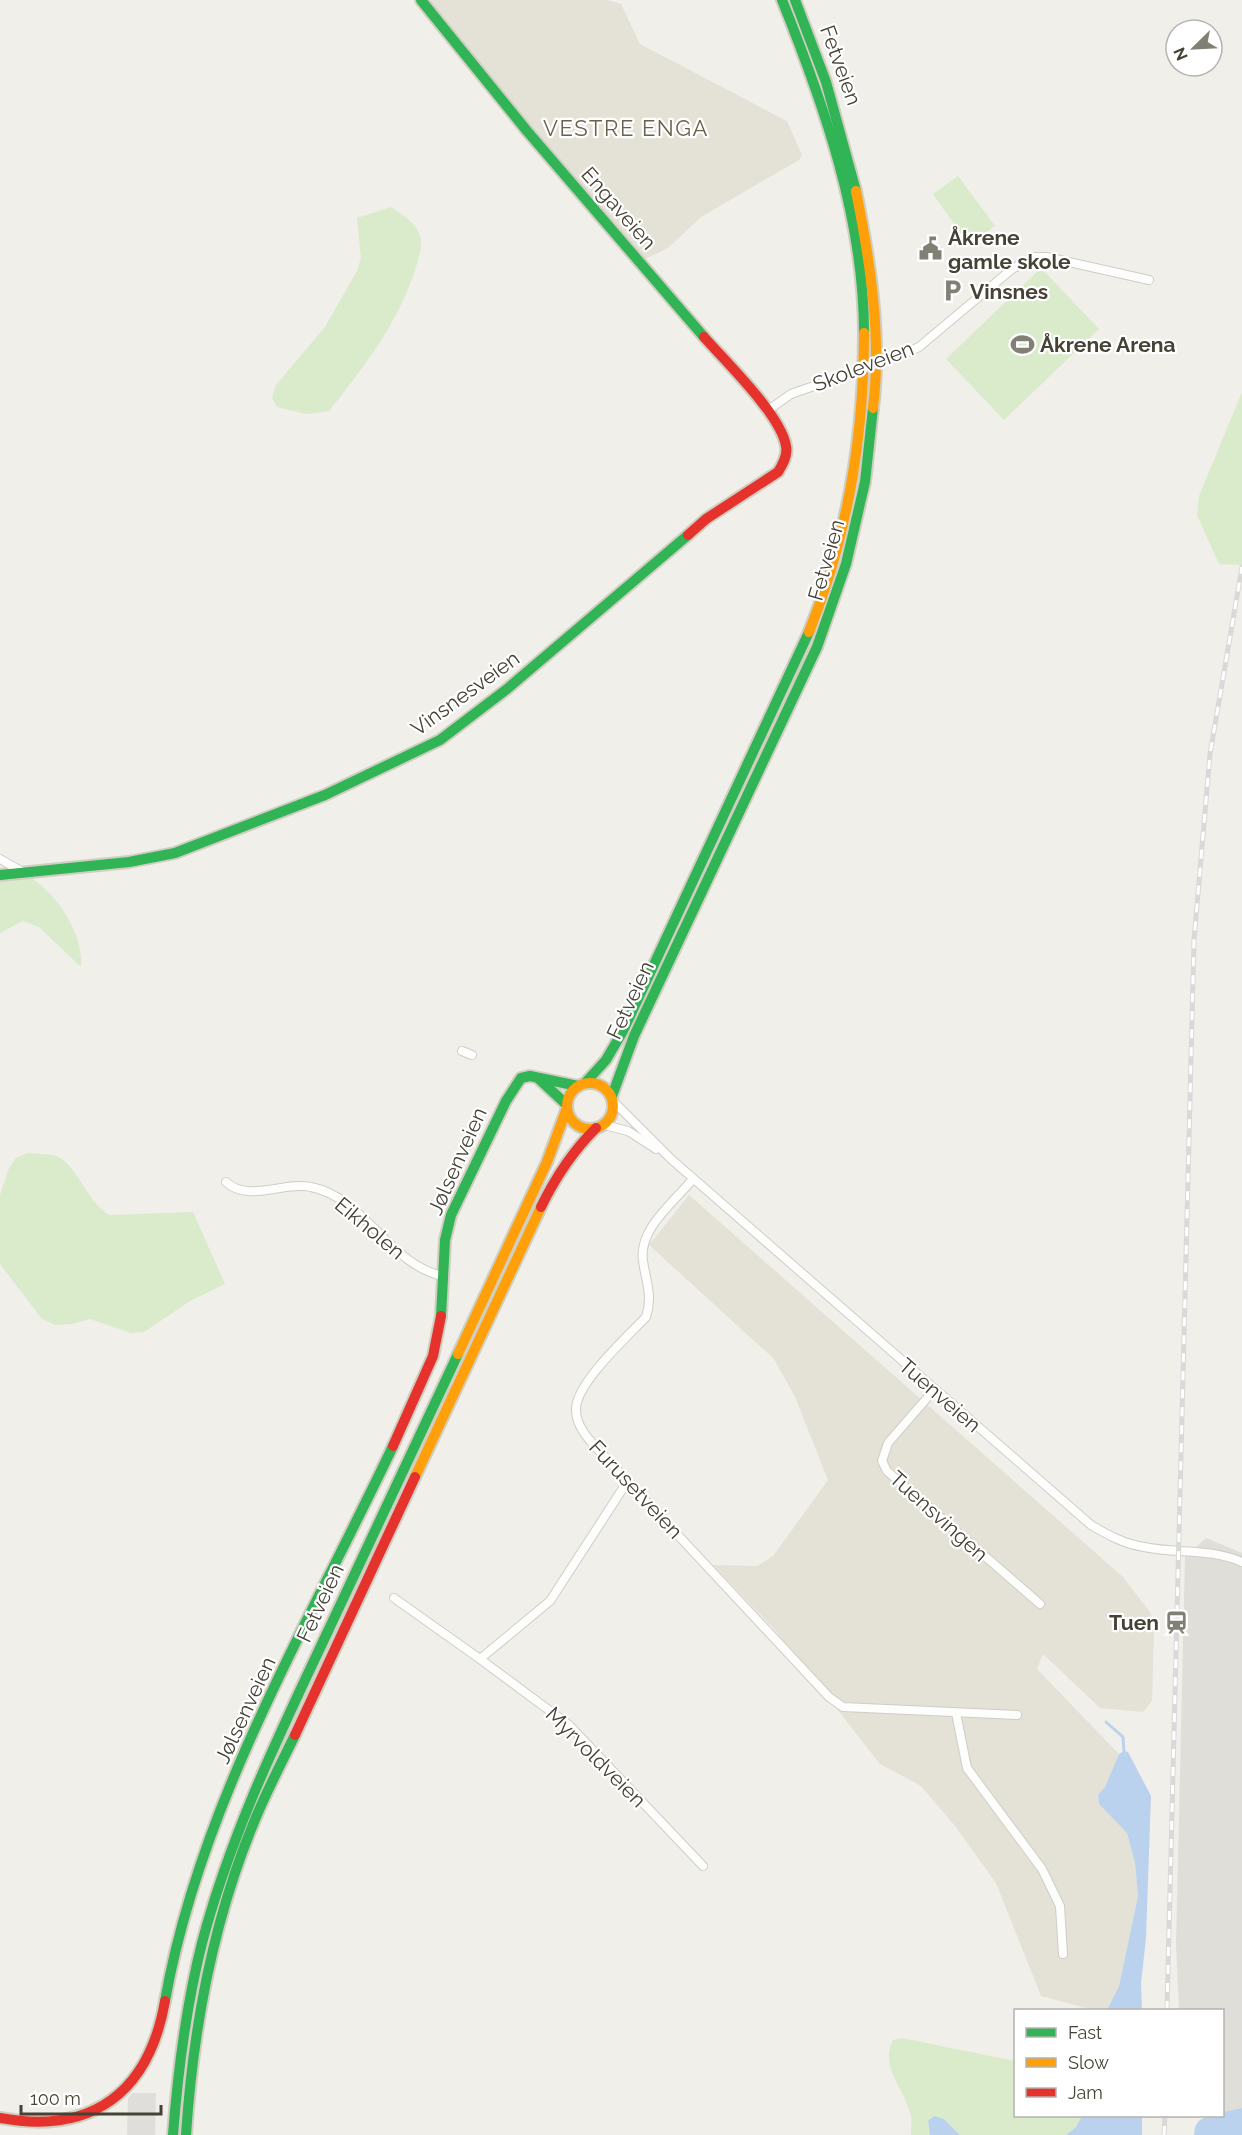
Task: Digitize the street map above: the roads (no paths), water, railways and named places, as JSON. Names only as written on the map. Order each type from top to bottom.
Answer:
[{"type":"main road","name":"Engaveien","points":[[421,0],[527,131],[767,411]]},
{"type":"main road","name":"Fetveien","points":[[582,1084],[606,1060],[623,1031],[802,651],[830,574],[853,476],[864,377],[862,306],[854,232],[834,142],[814,81],[782,0]]},
{"type":"main road","name":"Fetveien","points":[[612,1098],[634,1036],[817,647],[848,556],[865,479],[872,433],[877,352],[866,230],[846,139],[795,0]]},
{"type":"main road","name":"Vinsnesveien","points":[[0,875],[129,862],[175,853],[325,795],[440,740],[507,689],[706,519],[778,472],[787,454],[786,439],[767,411]]},
{"type":"main road","name":"Jølsenveien","points":[[0,2118],[39,2124],[71,2119],[91,2112],[111,2100],[130,2084],[149,2057],[159,2030],[180,1928],[209,1839],[231,1787],[430,1363],[440,1328],[447,1228],[460,1192],[515,1085],[524,1076],[537,1077]]},
{"type":"main road","points":[[537,1077],[601,1085],[612,1098],[612,1114],[600,1127],[577,1125],[567,1106],[537,1077]]},
{"type":"main road","points":[[567,1106],[570,1094],[582,1084]]},
{"type":"main road","name":"Fetveien","points":[[173,2135],[176,2084],[191,1982],[209,1912],[229,1850],[267,1760],[547,1162],[567,1106]]},
{"type":"main road","name":"Fetveien","points":[[186,2135],[194,2042],[209,1966],[221,1916],[254,1822],[552,1184],[574,1150],[600,1127]]},
{"type":"street","name":"Skoleveien","points":[[767,411],[791,394],[906,353],[922,344],[1012,269],[1034,258],[1047,256],[1149,280]]},
{"type":"street","points":[[0,859],[23,873]]},
{"type":"street","points":[[462,1051],[472,1055]]},
{"type":"street","name":"Tuenveien","points":[[612,1098],[693,1179],[1073,1512],[1111,1537],[1145,1548],[1219,1555],[1242,1562]]},
{"type":"street","name":"Tuenveien","points":[[600,1127],[628,1131],[671,1159]]},
{"type":"street","name":"Furusetveien","points":[[693,1179],[650,1230],[642,1248],[651,1303],[646,1317],[588,1381],[576,1404],[577,1417],[587,1437],[829,1697],[843,1707],[1017,1715]]},
{"type":"street","name":"Eikholen","points":[[226,1182],[234,1188],[248,1191],[294,1185],[324,1190],[361,1217],[415,1266],[424,1272],[443,1276]]},
{"type":"street","name":"Tuensvingen","points":[[934,1390],[888,1443],[882,1461],[887,1471],[1040,1604]]},
{"type":"street","points":[[480,1659],[550,1601],[627,1482]]},
{"type":"street","name":"Myrvoldveien","points":[[394,1598],[569,1725],[703,1866]]},
{"type":"street","points":[[956,1713],[967,1768],[1042,1869],[1060,1906],[1063,1954]]},
{"type":"water","points":[[1124,1751],[1128,1752],[1151,1796],[1146,1938],[1141,1984],[1142,2009],[1108,2009],[1119,1986],[1138,1896],[1135,1863],[1127,1833],[1099,1804],[1098,1795],[1105,1787],[1119,1754]]},
{"type":"water","points":[[1242,2108],[1242,2135],[1194,2135],[1199,2121],[1208,2117],[1224,2117],[1224,2112]]},
{"type":"water","points":[[934,2116],[944,2119],[960,2135],[930,2135],[928,2121]]},
{"type":"water","points":[[1081,2117],[1142,2117],[1142,2135],[1066,2135],[1076,2127]]},
{"type":"waterway","points":[[1106,1722],[1123,1737],[1124,1752]]},
{"type":"railway","points":[[1167,2009],[1194,940],[1210,754],[1242,567]]},
{"type":"railway","points":[[1164,2135],[1165,2117]]},
{"type":"place","name":"Åkrene gamle skole","points":[[930,249]]},
{"type":"place","name":"Vinsnes","points":[[952,291]]},
{"type":"place","name":"Åkrene Arena","points":[[1022,344]]},
{"type":"place","name":"Tuen","points":[[1177,1622]]},
{"type":"district","name":"VESTRE ENGA","points":[[626,128]]}]
